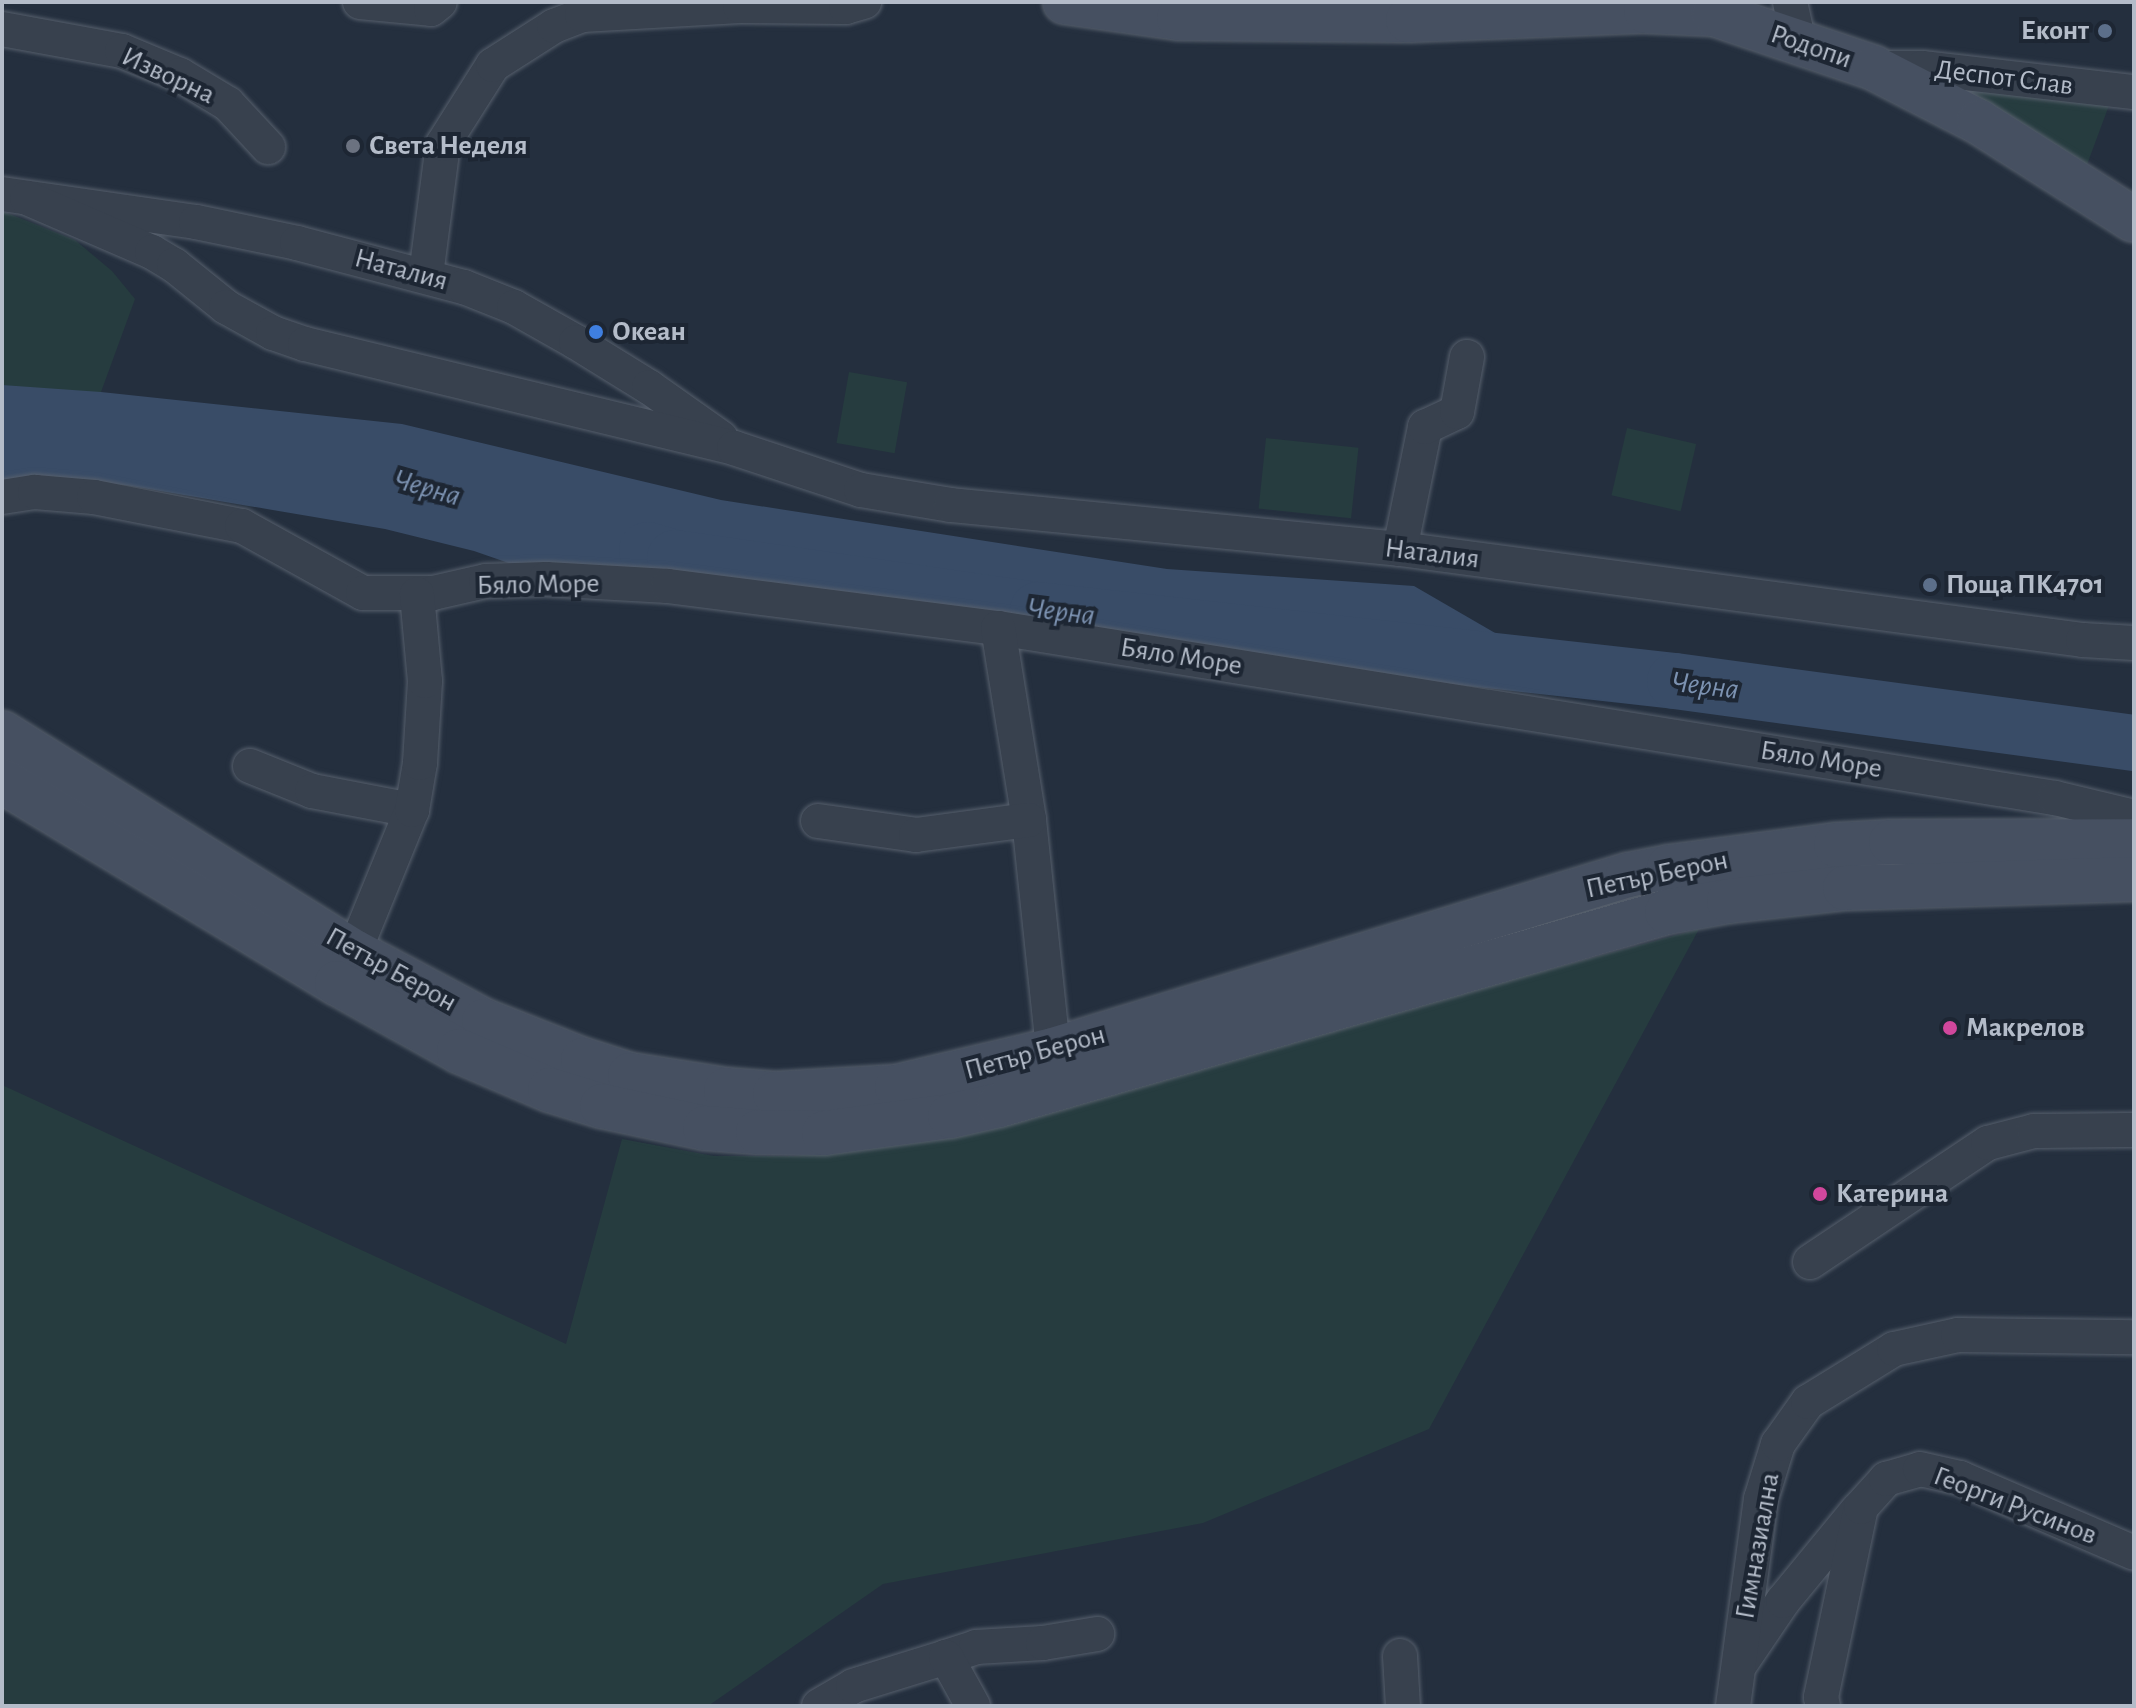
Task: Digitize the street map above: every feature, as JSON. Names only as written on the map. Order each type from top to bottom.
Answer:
[{"type":"main road","name":"Родопи","points":[[1065,2],[1179,18],[1408,20],[1646,11],[1794,22],[1874,68],[1979,122],[2134,220]]},
{"type":"main road","name":"Петър Берон","points":[[2,733],[354,952],[484,1021],[541,1045],[630,1075],[677,1084],[763,1093],[829,1094],[897,1087],[1053,1050],[1628,875],[1786,851],[1891,842],[2134,841]]},
{"type":"main road","name":"Петър Берон","points":[[2,781],[337,983],[459,1051],[550,1090],[602,1106],[705,1128],[758,1132],[824,1133],[962,1113],[1059,1090],[1667,912],[1792,893],[1894,886],[2134,879]]},
{"type":"main road","points":[[1891,842],[1894,886]]},
{"type":"street","points":[[360,2],[431,9],[440,2]]},
{"type":"street","points":[[426,275],[443,144],[493,65],[554,26],[582,15],[740,6],[846,7],[864,2]]},
{"type":"street","name":"Изворна","points":[[2,29],[122,51],[180,75],[228,104],[268,147]]},
{"type":"street","name":"Деспот Слав","points":[[1874,68],[1922,68],[2134,92]]},
{"type":"street","name":"Наталия","points":[[14,196],[196,222],[426,275],[488,296],[538,320],[649,387],[734,448]]},
{"type":"street","name":"Наталия","points":[[14,196],[152,252],[174,265],[226,307],[273,333],[305,344],[734,448],[861,490],[951,505],[1400,549],[2083,640],[2134,643]]},
{"type":"street","points":[[1400,549],[1425,427],[1457,412],[1467,357]]},
{"type":"street","name":"Бяло Море","points":[[2,497],[35,492],[94,497],[242,526],[363,593],[417,594],[486,581],[546,579],[668,586],[998,628],[2055,798],[2134,817]]},
{"type":"street","points":[[354,952],[412,810],[420,763],[425,681],[417,594]]},
{"type":"street","points":[[998,628],[1029,820],[1053,1050]]},
{"type":"street","points":[[250,766],[312,791],[412,810]]},
{"type":"street","points":[[818,821],[916,835],[1029,820]]},
{"type":"street","points":[[1810,1262],[1988,1143],[2034,1131],[2134,1130]]},
{"type":"street","name":"Гимназиална","points":[[1733,1706],[1761,1499],[1778,1444],[1808,1402],[1894,1349],[1958,1335],[2134,1337]]},
{"type":"street","name":"Георги Русинов","points":[[1711,1706],[1783,1601],[1886,1479],[1920,1469],[1960,1478],[2134,1553]]},
{"type":"street","points":[[1823,1706],[1821,1697],[1861,1507]]},
{"type":"street","points":[[819,1706],[853,1686],[976,1647],[1043,1643],[1097,1634]]},
{"type":"street","points":[[1400,1656],[1403,1706]]},
{"type":"street","points":[[946,1657],[973,1706]]},
{"type":"green space","points":[[1953,89],[2111,100],[2085,170]]},
{"type":"green space","points":[[2,211],[75,240],[112,271],[135,299],[101,392],[2,455]]},
{"type":"green space","points":[[849,372],[907,382],[895,453],[836,443]]},
{"type":"green space","points":[[1627,428],[1696,444],[1681,511],[1611,495]]},
{"type":"green space","points":[[1266,438],[1358,448],[1351,518],[1259,509]]},
{"type":"green space","points":[[1699,929],[1429,1429],[1203,1523],[883,1584],[708,1706],[2,1706],[2,1085],[566,1344],[622,1139],[714,1156],[795,1156],[945,1132]]},
{"type":"water","points":[[2,385],[101,392],[402,424],[721,500],[1167,569],[1414,586],[1502,637],[1344,636],[767,550],[688,575],[543,575],[474,551],[385,529],[125,485],[14,480],[2,484]]},
{"type":"waterway","name":"Черна","points":[[647,550],[675,558],[1038,610],[1675,681],[2134,743]]},
{"type":"place","name":"Еконт","points":[[2105,31]]},
{"type":"place","name":"Света Неделя","points":[[353,146]]},
{"type":"place","name":"Океан","points":[[596,332]]},
{"type":"place","name":"Поща ПК4701","points":[[1930,585]]},
{"type":"place","name":"Макрелов","points":[[1950,1028]]},
{"type":"place","name":"Катерина","points":[[1820,1194]]}]
